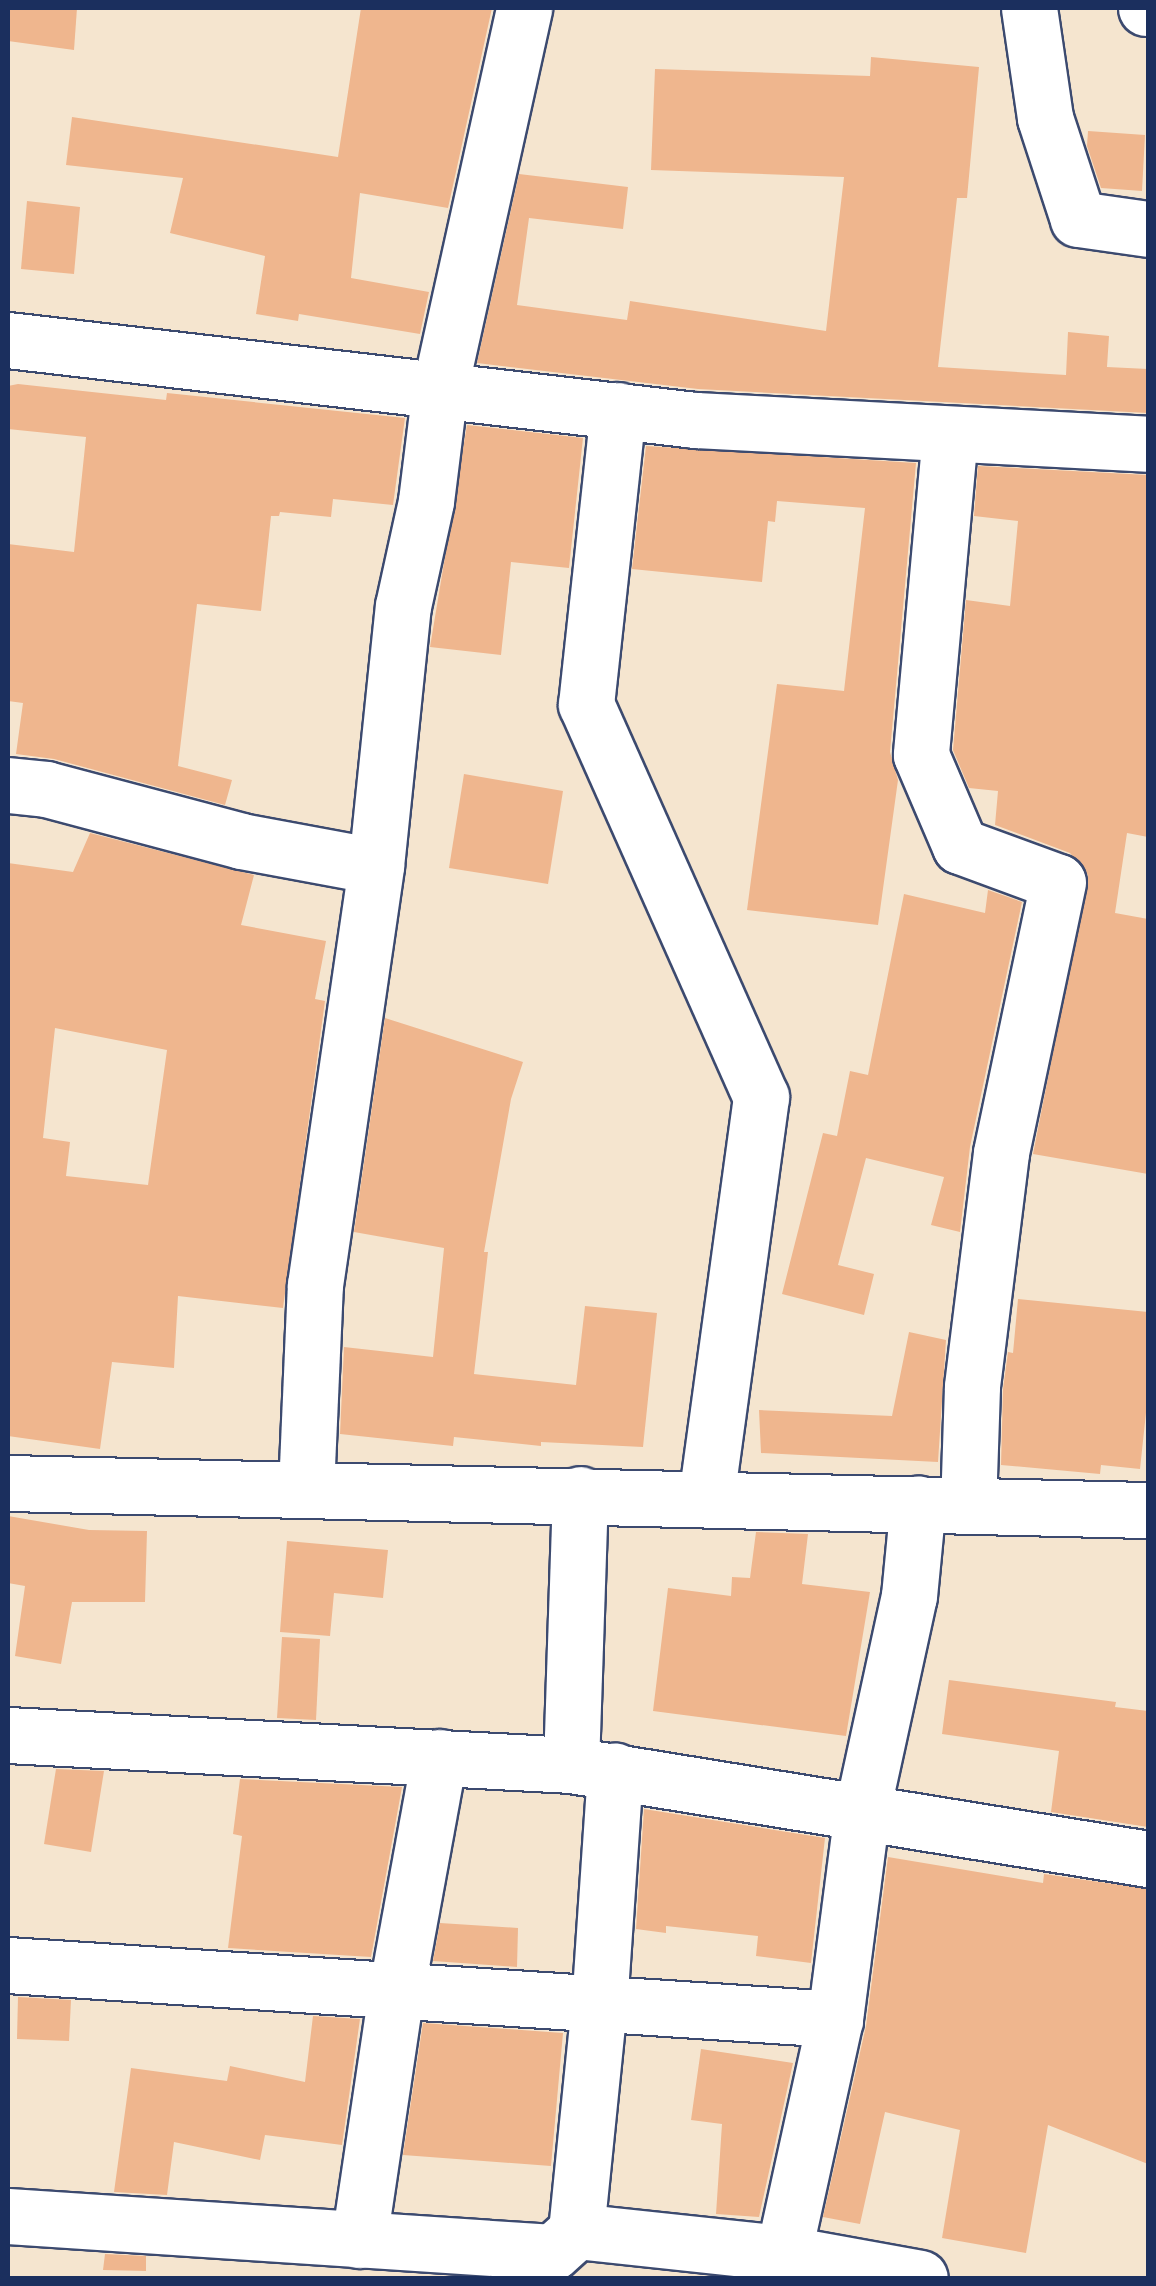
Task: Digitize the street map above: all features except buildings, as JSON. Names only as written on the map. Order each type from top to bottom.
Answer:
[{"type":"street","points":[[306,1489],[315,1284],[376,866],[403,606],[426,501],[440,388],[524,8]]},
{"type":"street","points":[[1029,8],[1045,118],[1078,219],[1148,229]]},
{"type":"street","points":[[8,340],[695,420],[1148,444]]},
{"type":"street","points":[[618,410],[586,704],[761,1097],[706,1498]]},
{"type":"street","points":[[780,2266],[835,2019],[862,1812],[910,1596],[943,1504],[972,1387],[1001,1153],[1058,882],[960,846],[921,755],[950,434]]},
{"type":"street","points":[[8,785],[46,789],[242,840],[376,866]]},
{"type":"street","points":[[8,1483],[1148,1510]]},
{"type":"street","points":[[559,2254],[599,2006],[580,1494]]},
{"type":"street","points":[[8,1735],[593,1768],[1148,1859]]},
{"type":"street","points":[[359,2240],[396,1992],[439,1758]]},
{"type":"street","points":[[8,1965],[835,2019]]},
{"type":"street","points":[[8,2216],[920,2278]]}]
